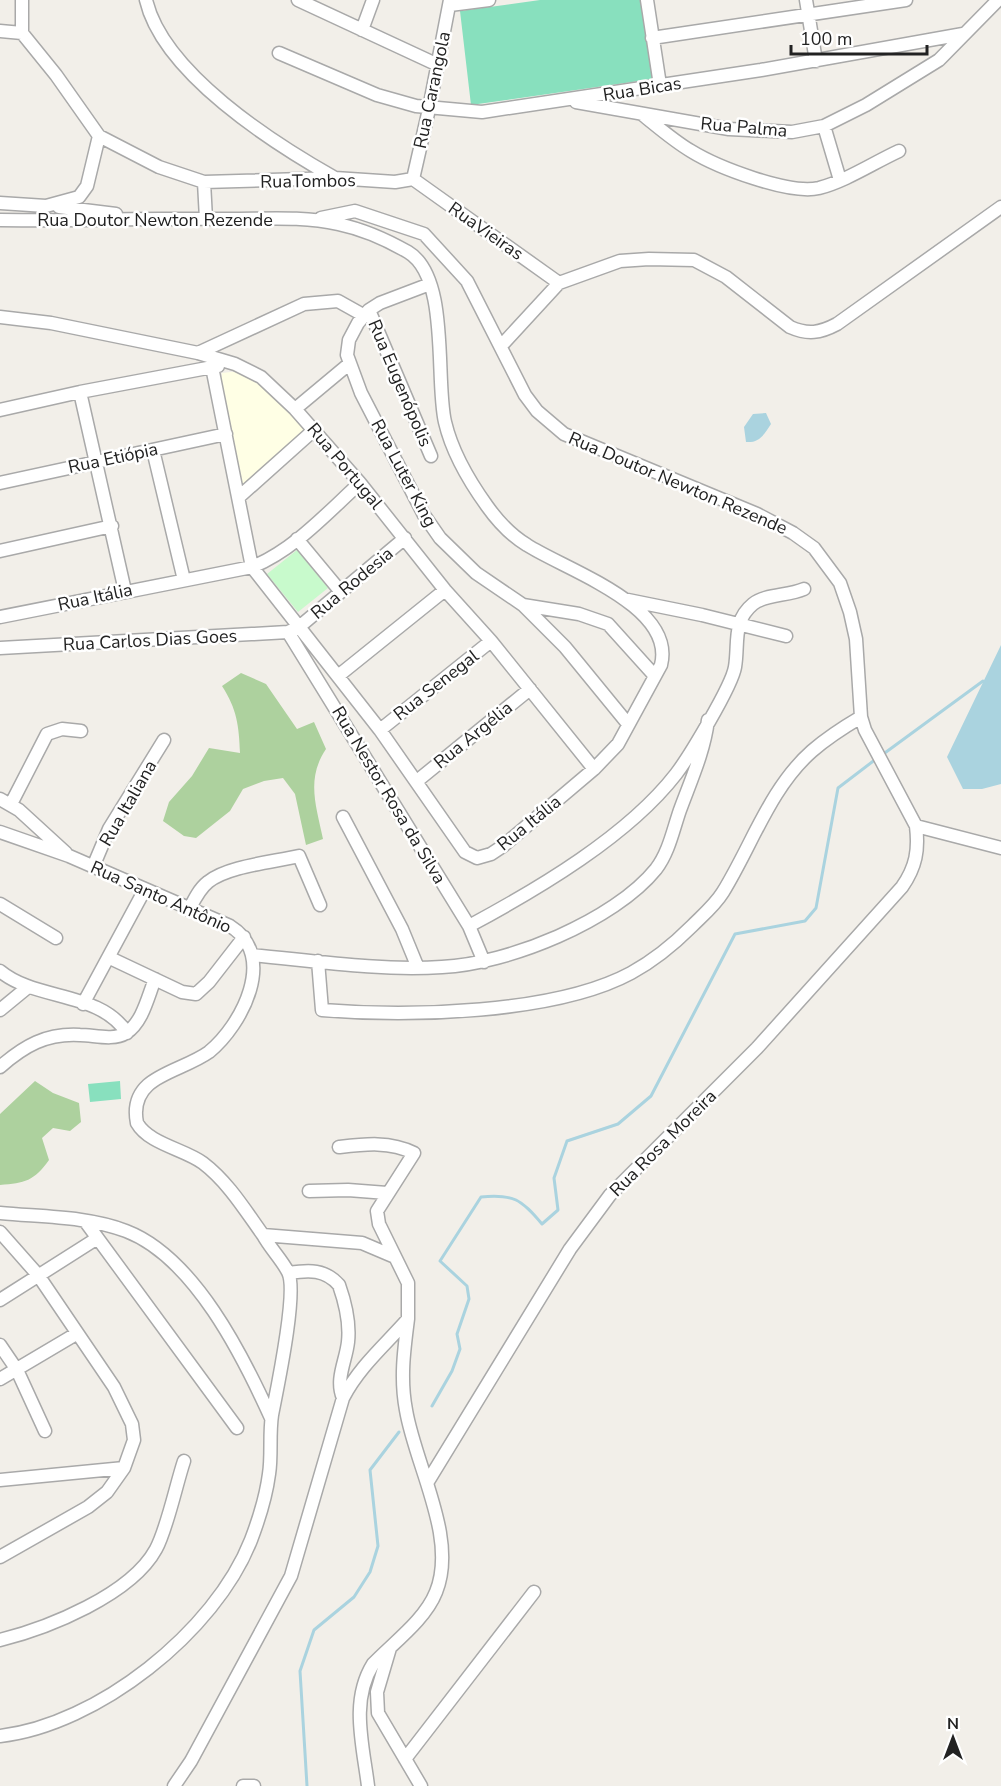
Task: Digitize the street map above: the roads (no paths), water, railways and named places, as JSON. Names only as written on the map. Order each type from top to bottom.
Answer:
[{"type":"street","points":[[22,0],[22,33],[56,75],[99,136],[159,166],[204,182],[206,219]]},
{"type":"street","points":[[146,0],[159,35],[181,62],[233,111],[284,149],[335,178]]},
{"type":"street","points":[[298,0],[438,65]]},
{"type":"street","points":[[362,30],[373,0]]},
{"type":"street","points":[[450,3],[489,0]]},
{"type":"street","points":[[647,0],[660,85]]},
{"type":"street","points":[[806,0],[816,61]]},
{"type":"street","points":[[652,38],[906,0]]},
{"type":"street","points":[[963,34],[998,0]]},
{"type":"street","name":"Rua Carangola","points":[[413,179],[450,3]]},
{"type":"street","points":[[0,31],[22,33]]},
{"type":"street","name":"Rua Bicas","points":[[279,53],[377,95],[429,109],[483,112],[816,61],[963,34]]},
{"type":"street","name":"Rua Palma","points":[[569,100],[729,129],[792,132],[824,126],[866,105],[939,60],[963,34]]},
{"type":"street","points":[[639,113],[691,152],[758,178],[804,189],[818,188],[840,180],[899,151]]},
{"type":"street","points":[[824,126],[840,180]]},
{"type":"street","points":[[46,206],[73,201],[82,194],[87,186],[99,136]]},
{"type":"street","name":"RuaTombos","points":[[204,182],[335,178],[395,182],[413,179]]},
{"type":"street","name":"RuaVieiras","points":[[413,179],[559,283]]},
{"type":"street","points":[[0,203],[147,218]]},
{"type":"street","points":[[501,346],[559,283],[620,261],[670,258],[694,260],[726,277],[790,327],[801,332],[820,332],[837,324],[1001,207]]},
{"type":"street","name":"Rua Doutor Newton Rezende","points":[[310,220],[355,211],[424,234],[466,281],[531,403],[564,434],[757,514],[793,533],[814,548],[840,583],[850,612],[856,639],[861,717],[865,730],[916,826]]},
{"type":"street","name":"Rua Doutor Newton Rezende","points":[[0,220],[89,221],[147,218],[310,220],[358,230],[410,254],[420,264],[430,285]]},
{"type":"street","points":[[366,313],[391,297],[430,285]]},
{"type":"street","name":"Rua Itália","points":[[0,617],[252,567],[294,630],[338,676],[380,730],[465,852],[471,857],[481,858],[502,846],[594,769],[618,744],[661,665],[663,645],[651,623],[640,610],[525,544],[494,514],[476,489],[454,448],[445,422],[442,400],[441,342],[430,285]]},
{"type":"street","name":"Rua Eugenópolis","points":[[198,353],[304,304],[338,301],[366,313],[431,456]]},
{"type":"street","name":"Rua Luter King","points":[[366,313],[349,340],[349,364],[361,393],[424,515],[440,538],[476,573],[523,604],[565,647],[628,724]]},
{"type":"street","name":"Rua Portugal","points":[[0,317],[51,323],[198,353],[231,362],[261,377],[295,409],[360,483],[445,590],[491,641],[594,769]]},
{"type":"street","points":[[0,410],[231,362]]},
{"type":"street","points":[[295,409],[349,364]]},
{"type":"street","points":[[212,367],[252,567],[276,555],[297,539],[360,483]]},
{"type":"street","points":[[80,392],[112,526],[124,591]]},
{"type":"street","points":[[239,497],[314,430]]},
{"type":"street","name":"Rua Etiópia","points":[[0,483],[226,434]]},
{"type":"street","points":[[153,450],[184,580]]},
{"type":"street","points":[[0,551],[112,526]]},
{"type":"street","name":"Rua Rodesia","points":[[294,630],[405,538]]},
{"type":"street","points":[[297,539],[341,592]]},
{"type":"street","points":[[468,926],[592,850],[626,825],[677,773],[708,720],[734,673],[738,624],[745,612],[758,600],[786,596],[804,589]]},
{"type":"street","points":[[338,676],[445,590]]},
{"type":"street","points":[[624,599],[786,636]]},
{"type":"street","name":"Rua Luter King","points":[[523,604],[579,614],[608,624],[654,675]]},
{"type":"street","name":"Rua Carlos Dias Goes","points":[[0,645],[294,630]]},
{"type":"street","name":"Rua Nestor Rosa da Silva","points":[[294,630],[468,926],[484,962]]},
{"type":"street","name":"Rua Senegal","points":[[380,730],[491,641]]},
{"type":"street","name":"Rua Argélia","points":[[417,781],[530,689]]},
{"type":"street","points":[[318,961],[322,1010],[357,1013],[465,1010],[529,1002],[579,992],[630,974],[677,941],[715,903],[774,797],[800,763],[812,751],[861,717]]},
{"type":"street","points":[[252,955],[380,968],[418,968],[484,962],[543,945],[608,909],[655,871],[668,849],[703,752],[708,720]]},
{"type":"street","points":[[69,856],[5,801],[47,734],[62,729],[81,731]]},
{"type":"street","name":"Rua Italiana","points":[[93,867],[109,829],[164,740]]},
{"type":"street","points":[[344,817],[402,929],[418,968]]},
{"type":"street","points":[[916,826],[1001,849]]},
{"type":"street","name":"Rua Rosa Moreira","points":[[427,1483],[570,1249],[610,1195],[757,1048],[902,887],[916,862],[918,845],[916,826]]},
{"type":"street","points":[[28,843],[38,828]]},
{"type":"street","name":"Rua Santo Antônio","points":[[0,832],[69,856],[144,891],[230,926],[244,937],[252,955],[253,982],[236,1020],[210,1051],[194,1062],[149,1083],[141,1092],[135,1114],[137,1123],[145,1133],[202,1162],[219,1178],[262,1235]]},
{"type":"street","points":[[189,910],[205,884],[214,878],[299,856],[320,905]]},
{"type":"street","points":[[83,1004],[110,958],[144,891]]},
{"type":"street","points":[[0,904],[56,938]]},
{"type":"street","points":[[110,958],[182,992],[196,994],[209,982],[244,937]]},
{"type":"street","points":[[0,971],[28,987],[111,1015],[127,1033]]},
{"type":"street","points":[[0,1066],[39,1039],[69,1035],[114,1036],[127,1033],[141,1015],[155,980]]},
{"type":"street","points":[[0,1010],[28,987]]},
{"type":"street","points":[[339,1147],[376,1143],[404,1148],[414,1153],[387,1193],[377,1216],[408,1283],[408,1319],[402,1391],[436,1519],[443,1569],[432,1601],[372,1664],[359,1694],[368,1786]]},
{"type":"street","points":[[309,1191],[348,1190],[387,1193]]},
{"type":"street","points":[[0,1213],[85,1221],[126,1231],[170,1260],[187,1276],[246,1367],[272,1419]]},
{"type":"street","points":[[85,1221],[237,1428]]},
{"type":"street","points":[[0,1232],[38,1275],[114,1387],[132,1424],[134,1440],[124,1468],[107,1492],[88,1507],[0,1557]]},
{"type":"street","points":[[262,1235],[362,1244],[395,1257]]},
{"type":"street","points":[[0,1736],[52,1725],[104,1701],[174,1645],[203,1615],[229,1580],[250,1542],[269,1473],[272,1419],[290,1310],[289,1273],[271,1251],[262,1235]]},
{"type":"street","points":[[0,1300],[96,1239]]},
{"type":"street","points":[[289,1273],[308,1270],[323,1272],[339,1285],[348,1328],[348,1341],[340,1384],[344,1398]]},
{"type":"street","points":[[174,1786],[191,1761],[291,1576],[344,1398],[360,1369],[408,1319]]},
{"type":"street","points":[[0,1379],[76,1334]]},
{"type":"street","points":[[0,1345],[16,1370],[45,1431]]},
{"type":"street","points":[[0,1640],[36,1631],[106,1597],[131,1578],[156,1550],[184,1461]]},
{"type":"street","points":[[0,1480],[124,1468]]},
{"type":"street","points":[[405,1759],[534,1592]]},
{"type":"street","points":[[392,1644],[376,1704],[378,1713],[421,1786]]},
{"type":"street","points":[[243,1786],[254,1786]]},
{"type":"water","points":[[766,413],[771,424],[766,432],[758,440],[746,442],[744,427],[753,414]]},
{"type":"water","points":[[1001,645],[1001,784],[982,789],[963,789],[947,757]]},
{"type":"waterway","points":[[882,755],[983,681]]},
{"type":"waterway","points":[[432,1406],[452,1371],[460,1349],[457,1334],[469,1299],[467,1286],[440,1261],[481,1197],[502,1196],[516,1200],[542,1224],[558,1210],[554,1178],[567,1141],[618,1124],[651,1096],[735,934],[805,921],[816,908],[838,788],[876,759]]},
{"type":"waterway","points":[[307,1786],[300,1671],[314,1630],[354,1597],[370,1572],[378,1546],[370,1470],[399,1432]]}]
